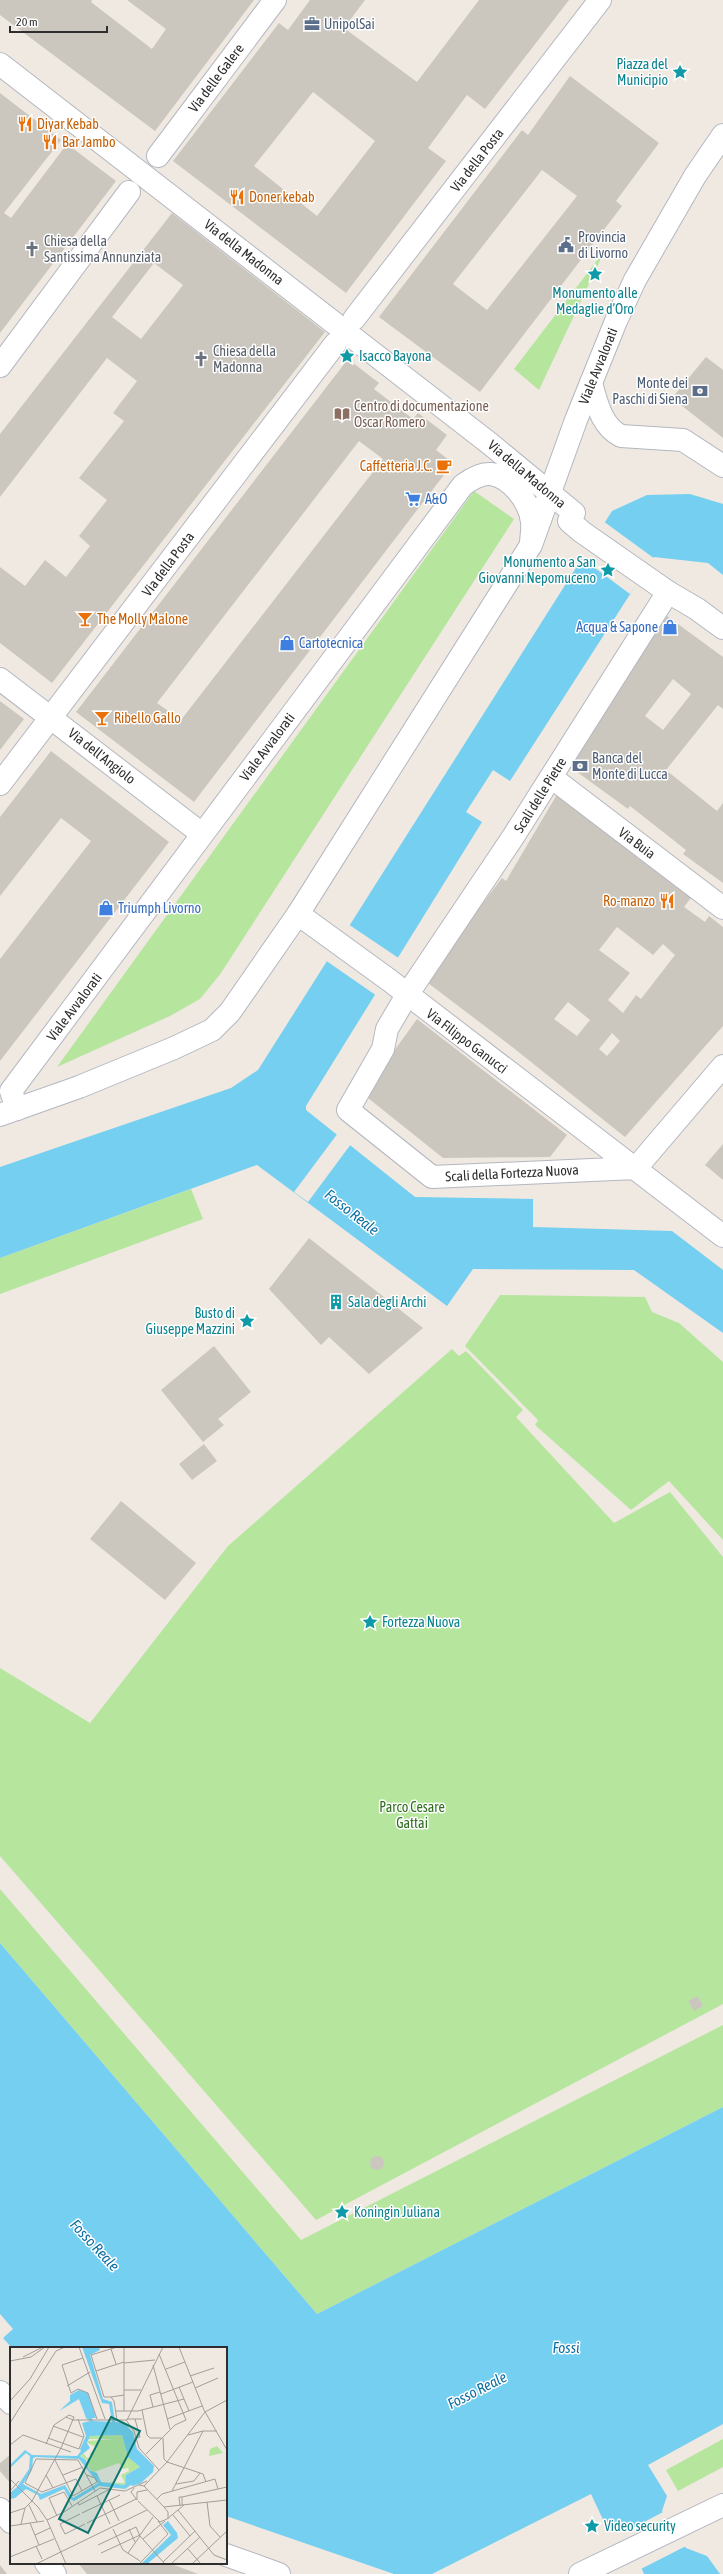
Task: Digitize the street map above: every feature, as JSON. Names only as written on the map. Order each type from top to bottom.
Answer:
[{"type":"street","name":"Via delle Galere","points":[[144,173],[275,0]]},
{"type":"street","name":"Via della Posta","points":[[0,784],[345,331],[600,0]]},
{"type":"street","name":"Via della Madonna","points":[[0,64],[144,173],[490,443],[574,513],[569,521],[582,532],[668,592]]},
{"type":"street","name":"Viale Avvalorati","points":[[531,545],[532,522],[528,508],[515,488],[503,478],[491,474],[477,476],[462,485],[11,1091],[8,1112],[79,1087],[212,1030],[230,1012],[298,914],[531,545],[590,383],[635,280],[695,176],[723,135]]},
{"type":"street","points":[[0,366],[144,173]]},
{"type":"street","points":[[590,383],[602,417],[613,432],[622,436],[683,440],[723,466]]},
{"type":"street","points":[[668,592],[698,608],[723,628]]},
{"type":"street","name":"Scali delle Pietre","points":[[407,995],[552,777],[668,592]]},
{"type":"street","name":"Via dell'Angiolo","points":[[0,678],[202,834]]},
{"type":"street","name":"Via Buia","points":[[552,777],[723,908]]},
{"type":"street","name":"Via Filippo Ganucci","points":[[298,914],[389,980],[723,1236]]},
{"type":"street","name":"Scali della Fortezza Nuova","points":[[407,995],[387,1029],[383,1049],[348,1110],[432,1177],[636,1168]]},
{"type":"street","points":[[636,1168],[723,1066]]},
{"type":"street","points":[[588,2572],[723,2504]]},
{"type":"street","points":[[0,2509],[10,2521]]},
{"type":"street","points":[[227,2555],[279,2574]]},
{"type":"street","points":[[47,2564],[55,2574]]},
{"type":"green space","points":[[605,250],[539,390],[514,369]]},
{"type":"green space","points":[[474,491],[514,519],[221,973],[200,999],[170,1016],[57,1067]]},
{"type":"green space","points":[[191,1189],[203,1219],[0,1294],[0,1258]]},
{"type":"green space","points":[[500,1295],[645,1297],[652,1312],[679,1323],[723,1362],[723,1540],[669,1481],[631,1510],[535,1425],[538,1420],[465,1346]]},
{"type":"green space","name":"Parco Cesare Gattai","points":[[452,1349],[459,1356],[466,1351],[523,1410],[516,1417],[614,1523],[670,1492],[723,1557],[723,2004],[316,2220],[0,1856],[0,1668],[90,1723],[228,1546]]},
{"type":"green space","points":[[0,1889],[301,2240],[723,2025],[723,2107],[317,2314],[0,1943]]},
{"type":"green space","points":[[723,2439],[723,2467],[678,2491],[666,2470]]},
{"type":"water","name":"Fosso Reale","points":[[690,494],[723,504],[723,575],[708,563],[654,557],[510,781],[493,770],[466,812],[482,822],[306,1106],[306,1110],[415,1197],[533,1199],[533,1227],[672,1231],[723,1270],[723,1333],[634,1270],[473,1269],[447,1306],[257,1165],[0,1258],[0,1167],[231,1088],[258,1070],[612,511],[647,495]]},
{"type":"water","name":"Fossi","points":[[0,1943],[317,2314],[723,2107],[723,2424],[648,2465],[667,2496],[662,2511],[686,2548],[707,2556],[720,2574],[644,2574],[625,2531],[606,2526],[591,2494],[432,2574],[394,2574],[227,2516],[227,2347],[11,2347],[3,2338],[13,2329],[0,2314]]},
{"type":"pier","points":[[603,521],[655,559],[630,594],[580,557]]},
{"type":"pier","points":[[348,924],[400,959],[377,996],[325,960]]},
{"type":"pier","points":[[338,1133],[351,1144],[308,1202],[294,1192]]},
{"type":"pier","points":[[665,2511],[686,2546],[641,2569],[623,2533]]},
{"type":"building","points":[[0,0],[92,0],[91,2],[152,49],[166,29],[127,0],[254,0],[155,131],[0,15]]},
{"type":"building","points":[[310,0],[365,0],[344,28],[417,82],[479,0],[569,0],[485,109],[467,95],[428,148],[446,161],[346,293],[173,161],[279,23],[288,30]],"holes":[[[313,92],[375,141],[317,216],[254,166]]]},
{"type":"building","name":"Provincia di Livorno","points":[[570,76],[659,143],[616,201],[622,206],[480,392],[379,317],[522,130],[528,135]],"holes":[[[542,170],[577,196],[487,310],[453,284]]]},
{"type":"building","name":"Chiesa della Santissima Annunziata","points":[[0,93],[61,140],[4,213],[11,218],[67,144],[116,181],[0,333]]},
{"type":"building","points":[[172,213],[325,332],[52,683],[0,643],[0,567],[25,586],[45,560],[66,577],[90,546],[79,536],[107,500],[79,478],[124,421],[113,413],[137,381],[107,358],[0,497],[0,434]],"holes":[[[154,263],[183,285],[141,339],[112,317]]]},
{"type":"building","points":[[706,357],[723,370],[723,438],[672,398]]},
{"type":"building","points":[[348,359],[379,383],[374,389],[413,419],[418,413],[447,435],[436,450],[453,463],[194,802],[76,712]],"holes":[[[359,441],[383,459],[181,720],[157,703]]]},
{"type":"building","points":[[667,616],[723,657],[723,709],[718,705],[666,770],[717,811],[723,803],[723,883],[683,854],[686,850],[630,806],[628,809],[566,764]],"holes":[[[673,679],[691,694],[663,730],[645,716]]]},
{"type":"building","points":[[0,701],[24,719],[0,750]]},
{"type":"building","points":[[51,751],[169,842],[0,1061],[0,959],[91,841],[61,818],[0,896],[0,817]]},
{"type":"building","points":[[559,791],[693,895],[684,907],[705,922],[709,916],[723,927],[723,1026],[625,1137],[511,1046],[424,980],[502,878],[506,881]],"holes":[[[617,927],[653,955],[663,944],[675,955],[641,999],[636,995],[623,1013],[608,1000],[630,973],[599,950]],[[568,1002],[590,1020],[577,1036],[554,1019]],[[612,1033],[620,1041],[607,1056],[599,1049]]]},
{"type":"building","points":[[417,1019],[567,1135],[550,1157],[443,1158],[363,1094]]},
{"type":"building","points":[[723,1144],[723,1180],[705,1165]]},
{"type":"building","name":"Sala degli Archi","points":[[309,1238],[423,1328],[369,1374],[329,1337],[321,1345],[269,1289]]},
{"type":"building","points":[[214,1346],[251,1392],[218,1419],[224,1425],[203,1442],[161,1390]]},
{"type":"building","points":[[204,1444],[217,1461],[192,1480],[179,1464]]},
{"type":"building","points":[[121,1501],[196,1563],[165,1600],[90,1539]]},
{"type":"building","points":[[698,1996],[703,2006],[694,2011],[688,2001]]},
{"type":"building","points":[[377,2156],[382,2158],[384,2163],[382,2168],[377,2170],[372,2168],[370,2163],[372,2158]]},
{"type":"building","points":[[10,2455],[10,2483],[0,2471],[0,2463]]},
{"type":"building","points":[[79,2564],[172,2564],[198,2574],[87,2574]]},
{"type":"building","points":[[0,2565],[7,2574],[0,2574]]},
{"type":"place","name":"UnipolSai","points":[[312,24]]},
{"type":"place","name":"Piazza del Municipio","points":[[680,72]]},
{"type":"place","name":"Diyar Kebab","points":[[25,124]]},
{"type":"place","name":"Bar Jambo","points":[[50,142]]},
{"type":"place","name":"Doner kebab","points":[[237,197]]},
{"type":"place","name":"Provincia di Livorno","points":[[566,245]]},
{"type":"place","name":"Chiesa della Santissima Annunziata","points":[[32,249]]},
{"type":"place","name":"Monumento alle Medaglie d’Oro","points":[[595,274]]},
{"type":"place","name":"Isacco Bayona","points":[[347,356]]},
{"type":"place","name":"Chiesa della Madonna","points":[[201,359]]},
{"type":"place","name":"Monte dei Paschi di Siena","points":[[700,391]]},
{"type":"place","name":"Centro di documentazione Oscar Romero","points":[[342,414]]},
{"type":"place","name":"Caffetteria J.C.","points":[[444,466]]},
{"type":"place","name":"A&O","points":[[413,499]]},
{"type":"place","name":"Monumento a San Giovanni Nepomuceno","points":[[608,570]]},
{"type":"place","name":"The Molly Malone","points":[[85,619]]},
{"type":"place","name":"Acqua & Sapone","points":[[670,627]]},
{"type":"place","name":"Cartotecnica","points":[[287,643]]},
{"type":"place","name":"Ribello Gallo","points":[[102,718]]},
{"type":"place","name":"Banca del Monte di Lucca","points":[[580,766]]},
{"type":"place","name":"Ro-manzo","points":[[667,901]]},
{"type":"place","name":"Triumph Livorno","points":[[106,908]]},
{"type":"place","name":"Sala degli Archi","points":[[336,1302]]},
{"type":"place","name":"Busto di Giuseppe Mazzini","points":[[247,1321]]},
{"type":"place","name":"Fortezza Nuova","points":[[370,1622]]},
{"type":"place","name":"Koningin Juliana","points":[[342,2212]]},
{"type":"place","name":"Video security","points":[[592,2526]]}]
